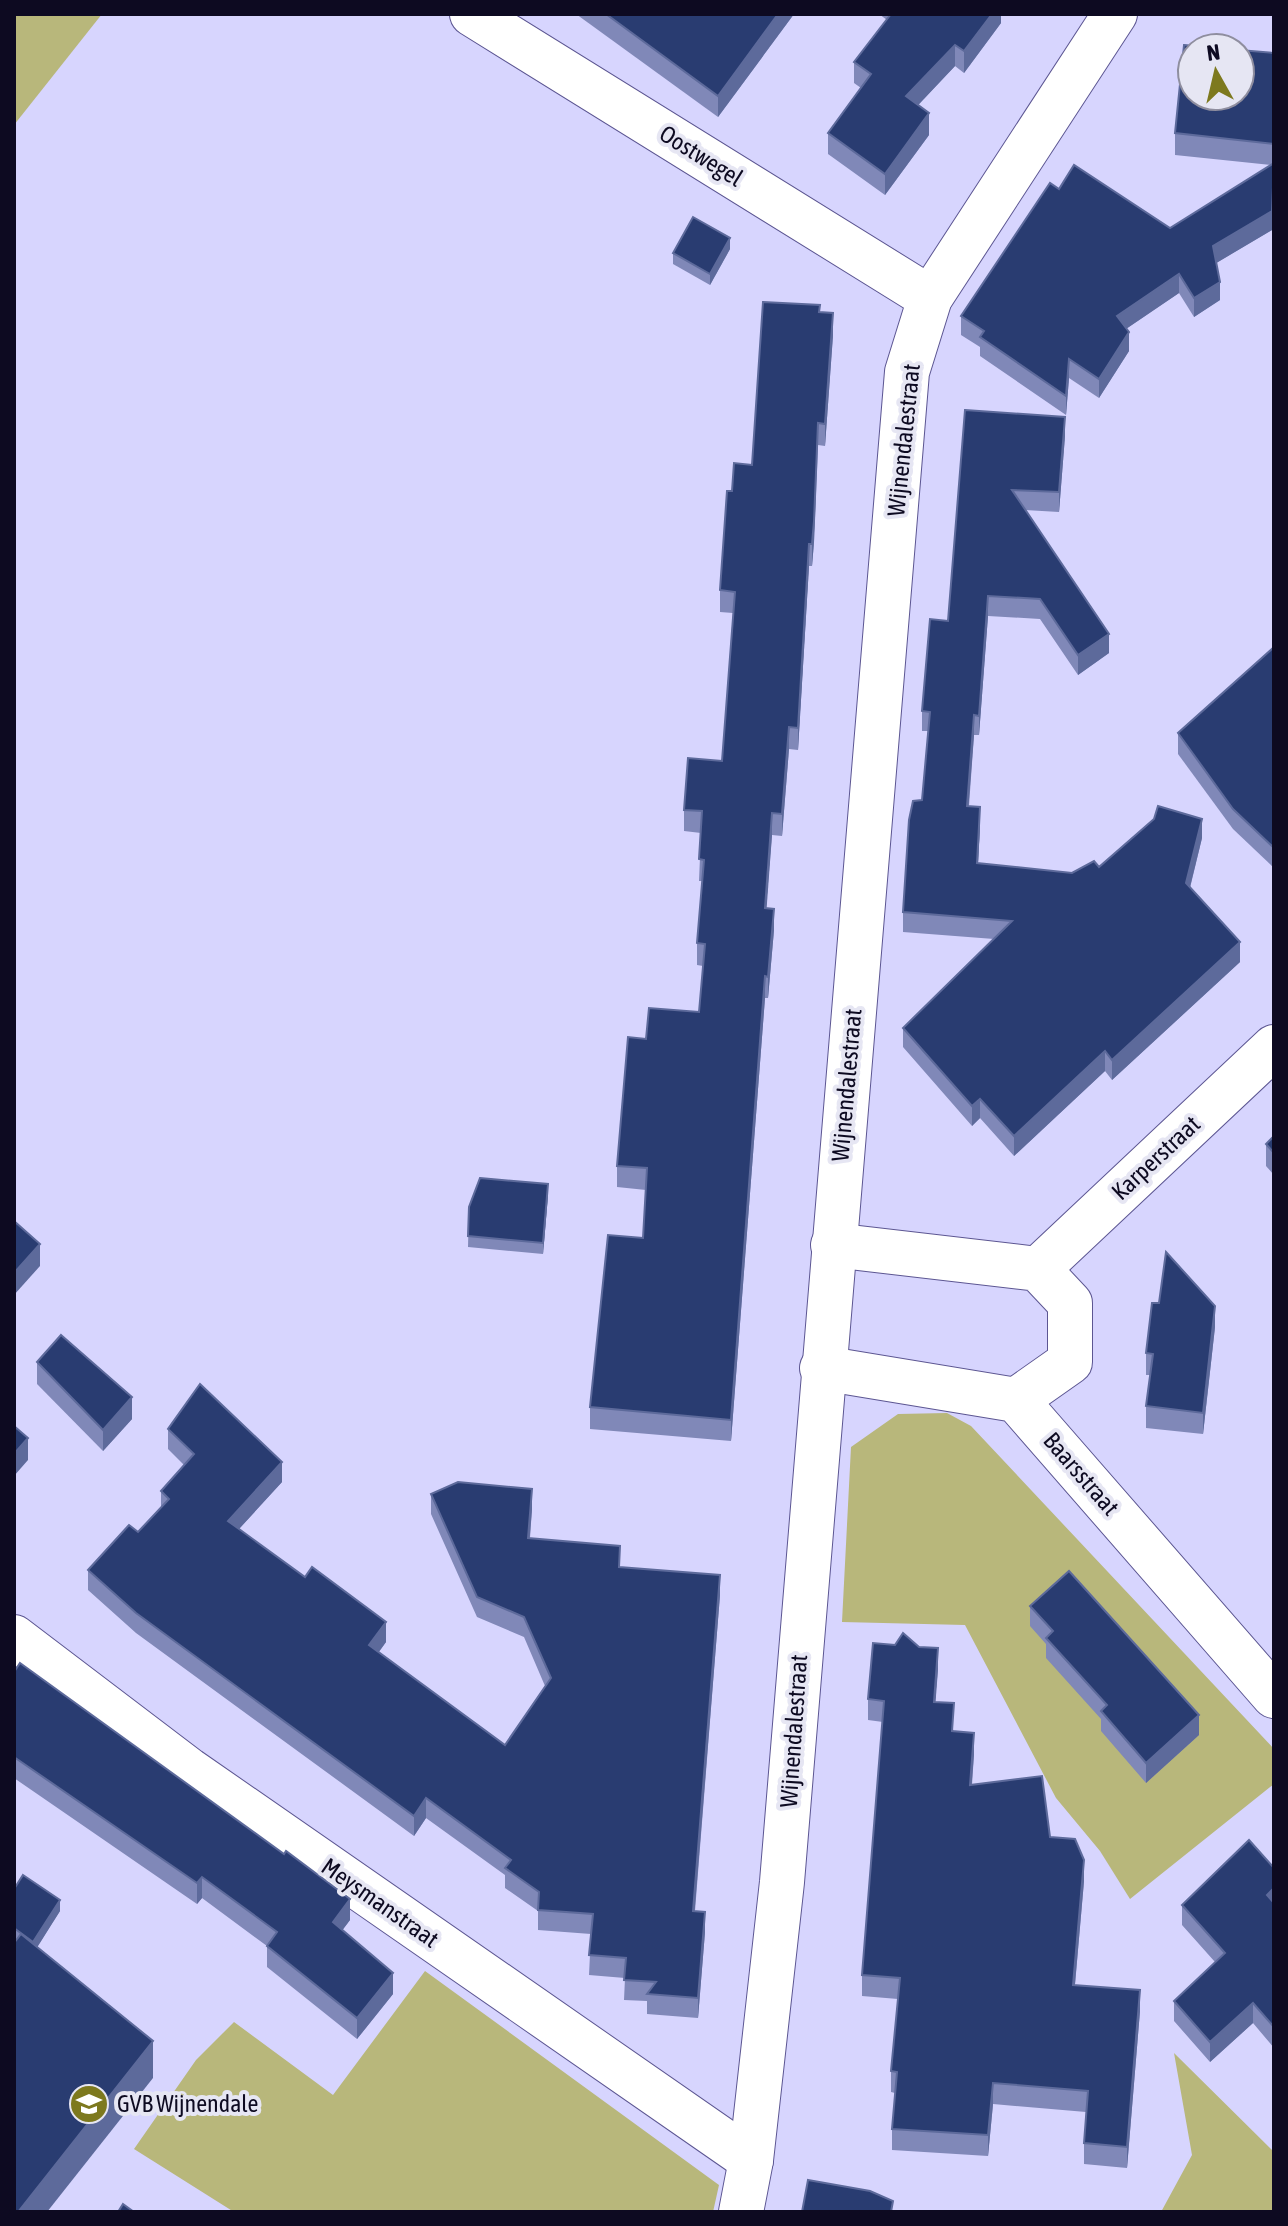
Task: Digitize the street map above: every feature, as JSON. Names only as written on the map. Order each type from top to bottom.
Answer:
[{"type":"street","name":"Oostwegel","points":[[472,14],[930,298]]},
{"type":"street","name":"Wijnendalestraat","points":[[741,2212],[751,2160],[782,1882],[822,1368],[907,372],[930,298],[1115,14]]},
{"type":"street","name":"Karperstraat","points":[[1038,1269],[1274,1047]]},
{"type":"street","points":[[822,1368],[1016,1400],[1070,1362],[1070,1303],[1038,1269],[833,1245]]},
{"type":"street","name":"Baarsstraat","points":[[1016,1400],[1274,1696]]},
{"type":"street","name":"Meysmanstraat","points":[[14,1637],[189,1770],[751,2160]]},
{"type":"shaded area","points":[[14,14],[102,14],[14,125]]},
{"type":"shaded area","points":[[947,1413],[971,1426],[1274,1749],[1274,1784],[1130,1899],[1100,1851],[1056,1798],[965,1625],[842,1622],[851,1447],[898,1414]]},
{"type":"shaded area","points":[[425,1971],[719,2185],[713,2212],[234,2212],[134,2149],[196,2060],[234,2022],[333,2095]]},
{"type":"shaded area","points":[[1174,2053],[1274,2152],[1274,2212],[1161,2212],[1192,2155]]},
{"type":"building","points":[[606,14],[778,14],[718,96]]},
{"type":"building","points":[[891,14],[992,14],[964,51],[955,45],[906,96],[929,113],[885,174],[828,133],[871,74],[854,62]]},
{"type":"building","points":[[1256,51],[1274,53],[1274,144],[1175,133],[1177,112],[1256,112]]},
{"type":"building","points":[[1274,163],[1272,211],[1213,246],[1220,282],[1194,298],[1179,274],[1117,316],[1129,332],[1099,379],[1069,359],[1066,396],[980,337],[984,331],[961,316],[1050,183],[1059,189],[1074,165],[1170,228]]},
{"type":"building","points":[[693,217],[730,238],[710,274],[673,253]]},
{"type":"building","points":[[763,302],[820,305],[819,312],[833,313],[825,424],[818,423],[814,521],[812,544],[809,544],[798,728],[789,727],[782,814],[772,813],[765,908],[774,909],[768,977],[765,976],[731,1420],[590,1407],[608,1235],[643,1238],[647,1168],[617,1166],[628,1037],[646,1039],[649,1008],[699,1012],[705,944],[697,943],[704,860],[699,859],[702,811],[684,810],[688,758],[722,761],[735,592],[720,590],[727,491],[732,491],[734,463],[752,465]]},
{"type":"building","points":[[965,410],[1065,417],[1059,492],[1012,490],[1109,634],[1078,655],[1040,599],[988,596],[979,716],[974,715],[967,806],[980,807],[977,863],[1072,873],[1094,861],[1099,867],[1154,819],[1158,806],[1202,819],[1186,883],[1240,942],[1112,1060],[1105,1051],[1014,1136],[980,1099],[972,1106],[903,1028],[1012,921],[903,912],[909,820],[913,801],[922,800],[930,712],[922,711],[930,619],[948,621]]},
{"type":"building","points":[[1274,647],[1274,848],[1233,809],[1178,733]]},
{"type":"building","points":[[1274,1136],[1274,1153],[1266,1144]]},
{"type":"building","points":[[480,1178],[548,1184],[543,1243],[468,1236],[469,1207]]},
{"type":"building","points":[[14,1221],[40,1244],[14,1273]]},
{"type":"building","points":[[1166,1252],[1215,1306],[1203,1413],[1146,1406],[1153,1354],[1146,1353],[1152,1303],[1159,1303]]},
{"type":"building","points":[[61,1335],[132,1397],[103,1430],[37,1362]]},
{"type":"building","points":[[200,1384],[282,1462],[228,1521],[305,1577],[312,1567],[386,1622],[369,1645],[505,1745],[551,1678],[524,1617],[477,1597],[431,1494],[458,1482],[532,1489],[528,1538],[620,1546],[619,1567],[720,1575],[693,1911],[705,1912],[698,1998],[647,1994],[656,1982],[624,1980],[626,1958],[589,1955],[593,1914],[538,1910],[539,1892],[505,1868],[511,1860],[426,1798],[414,1816],[136,1613],[88,1570],[129,1525],[138,1532],[169,1499],[161,1491],[194,1454],[168,1429]]},
{"type":"building","points":[[14,1426],[28,1438],[14,1454]]},
{"type":"building","points":[[1069,1571],[1199,1715],[1146,1763],[1101,1711],[1107,1705],[1046,1638],[1053,1631],[1030,1606]]},
{"type":"building","points":[[903,1633],[919,1647],[938,1648],[934,1702],[954,1703],[952,1731],[974,1733],[970,1785],[1042,1776],[1050,1837],[1075,1839],[1084,1860],[1073,1985],[1140,1990],[1127,2147],[1084,2143],[1088,2091],[993,2083],[988,2135],[892,2129],[897,2072],[891,2071],[900,1978],[862,1975],[884,1701],[868,1699],[873,1643],[895,1645]]},
{"type":"building","points":[[20,1663],[350,1899],[333,1922],[393,1973],[357,2018],[267,1946],[277,1932],[202,1877],[197,1883],[14,1757],[14,1672]]},
{"type":"building","points":[[1249,1840],[1274,1868],[1274,1888],[1267,1895],[1274,1903],[1274,2027],[1253,2003],[1210,2042],[1174,2001],[1225,1953],[1182,1905]]},
{"type":"building","points":[[23,1875],[60,1900],[33,1942],[14,1928],[14,1889]]},
{"type":"building","points":[[21,1934],[153,2041],[18,2212],[14,2212],[14,1943]]},
{"type":"building","points":[[808,2180],[870,2191],[893,2201],[891,2212],[802,2212]]},
{"type":"building","points":[[123,2204],[134,2212],[118,2212]]},
{"type":"place","name":"GVB Wijnendale","points":[[89,2104]]}]
